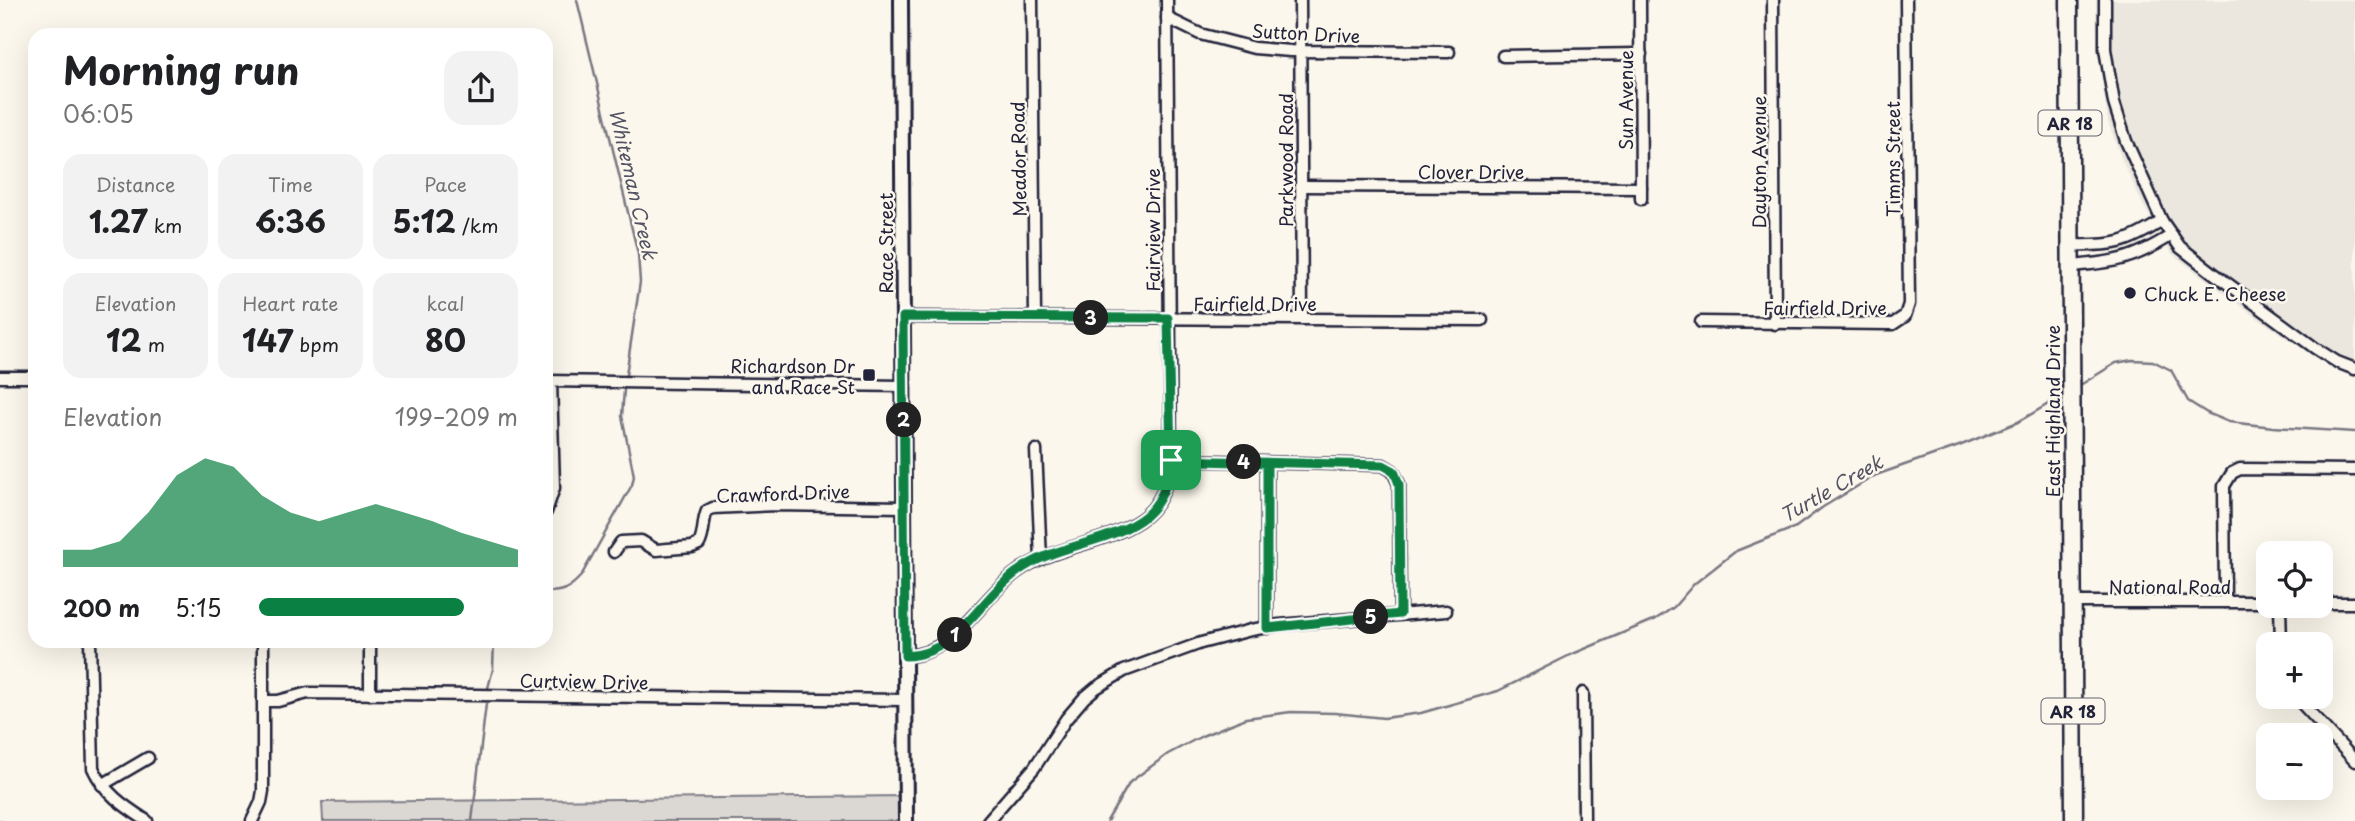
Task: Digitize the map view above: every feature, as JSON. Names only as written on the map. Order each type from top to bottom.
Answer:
[{"type":"main road","name":"East Highland Drive","points":[[2069,0],[2074,821]]},
{"type":"street","name":"Race Street","points":[[901,0],[906,821]]},
{"type":"street","name":"Meador Road","points":[[1032,0],[1035,317]]},
{"type":"street","name":"Fairview Drive","points":[[905,656],[928,653],[943,646],[998,588],[1017,572],[1041,559],[1140,520],[1151,511],[1166,486],[1171,460],[1167,0]]},
{"type":"street","name":"Parkwood Road","points":[[1300,0],[1303,319]]},
{"type":"street","name":"Sun Avenue","points":[[1640,0],[1641,194]]},
{"type":"street","name":"Dayton Avenue","points":[[1773,0],[1775,324]]},
{"type":"street","name":"Timms Street","points":[[1905,316],[1909,304],[1906,0]]},
{"type":"street","points":[[2105,0],[2105,49],[2114,103],[2126,141],[2162,221],[2180,247],[2315,348],[2337,362],[2355,369]]},
{"type":"street","name":"Sutton Drive","points":[[1167,18],[1200,34],[1254,48],[1449,52]]},
{"type":"street","points":[[1503,57],[1641,54]]},
{"type":"street","name":"Clover Drive","points":[[1301,186],[1641,194]]},
{"type":"street","points":[[2071,245],[2118,244],[2135,239],[2162,221]]},
{"type":"street","points":[[2071,266],[2115,262],[2141,254],[2172,235]]},
{"type":"street","name":"Fairfield Drive","points":[[1702,322],[1893,324],[1905,316]]},
{"type":"street","name":"Fairfield Drive","points":[[903,317],[1482,320]]},
{"type":"street","points":[[0,377],[28,377]]},
{"type":"street","points":[[553,381],[904,386]]},
{"type":"street","points":[[1036,450],[1041,559]]},
{"type":"street","points":[[1171,460],[1383,465],[1394,471],[1399,484],[1400,614]]},
{"type":"street","points":[[1267,463],[1267,628]]},
{"type":"street","points":[[553,467],[553,491]]},
{"type":"street","points":[[2225,602],[2224,486],[2232,473],[2240,469],[2355,470]]},
{"type":"street","name":"Crawford Drive","points":[[614,552],[621,542],[640,541],[656,550],[699,544],[704,535],[704,516],[707,510],[713,509],[775,505],[904,507]]},
{"type":"street","name":"National Road","points":[[2072,602],[2256,602]]},
{"type":"street","points":[[2333,603],[2355,603]]},
{"type":"street","points":[[988,821],[1034,768],[1066,719],[1096,688],[1124,671],[1201,643],[1267,628],[1446,611]]},
{"type":"street","points":[[90,648],[93,768],[102,785],[115,800],[147,821]]},
{"type":"street","points":[[252,821],[261,803],[263,791],[263,648]]},
{"type":"street","points":[[370,648],[370,694]]},
{"type":"street","name":"Curtview Drive","points":[[265,701],[278,701],[309,693],[905,700]]},
{"type":"street","points":[[1583,693],[1584,821]]},
{"type":"street","points":[[2307,709],[2355,761]]},
{"type":"street","points":[[102,785],[148,758]]},
{"type":"shaded area","points":[[2096,0],[2355,0],[2355,378],[2331,368],[2253,315],[2172,254],[2143,205],[2123,163],[2108,122],[2097,43]]},
{"type":"shaded area","points":[[906,796],[906,821],[323,821],[322,802]]},
{"type":"waterway","name":"Whiteman Creek","points":[[577,0],[638,254],[640,282],[626,375]]},
{"type":"waterway","name":"Turtle Creek","points":[[2077,387],[2116,363],[2132,360],[2153,361],[2171,370],[2188,401],[2229,422],[2355,432]]},
{"type":"waterway","name":"Whiteman Creek","points":[[553,591],[565,589],[581,576],[632,485],[634,476],[622,416],[624,390]]},
{"type":"waterway","name":"Turtle Creek","points":[[1107,821],[1130,782],[1168,754],[1246,718],[1291,712],[1384,718],[1421,713],[1498,691],[1568,656],[1656,619],[1674,607],[1694,584],[1736,551],[1796,527],[1876,475],[2018,422],[2065,394]]},
{"type":"waterway","name":"Whiteman Creek","points":[[488,688],[493,669],[494,648]]},
{"type":"waterway","name":"Whiteman Creek","points":[[472,821],[486,704]]},
{"type":"place","name":"Chuck E. Cheese","points":[[2130,293]]},
{"type":"place","name":"Richardson Dr and Race St","points":[[869,375]]},
{"type":"route","points":[[1171,460],[1166,486],[1160,499],[1140,520],[1031,563],[989,596],[943,646],[928,653],[905,656],[903,317],[1168,318],[1171,460],[1267,463],[1267,628],[1400,614],[1399,484],[1394,471],[1383,465],[1171,460]]}]
